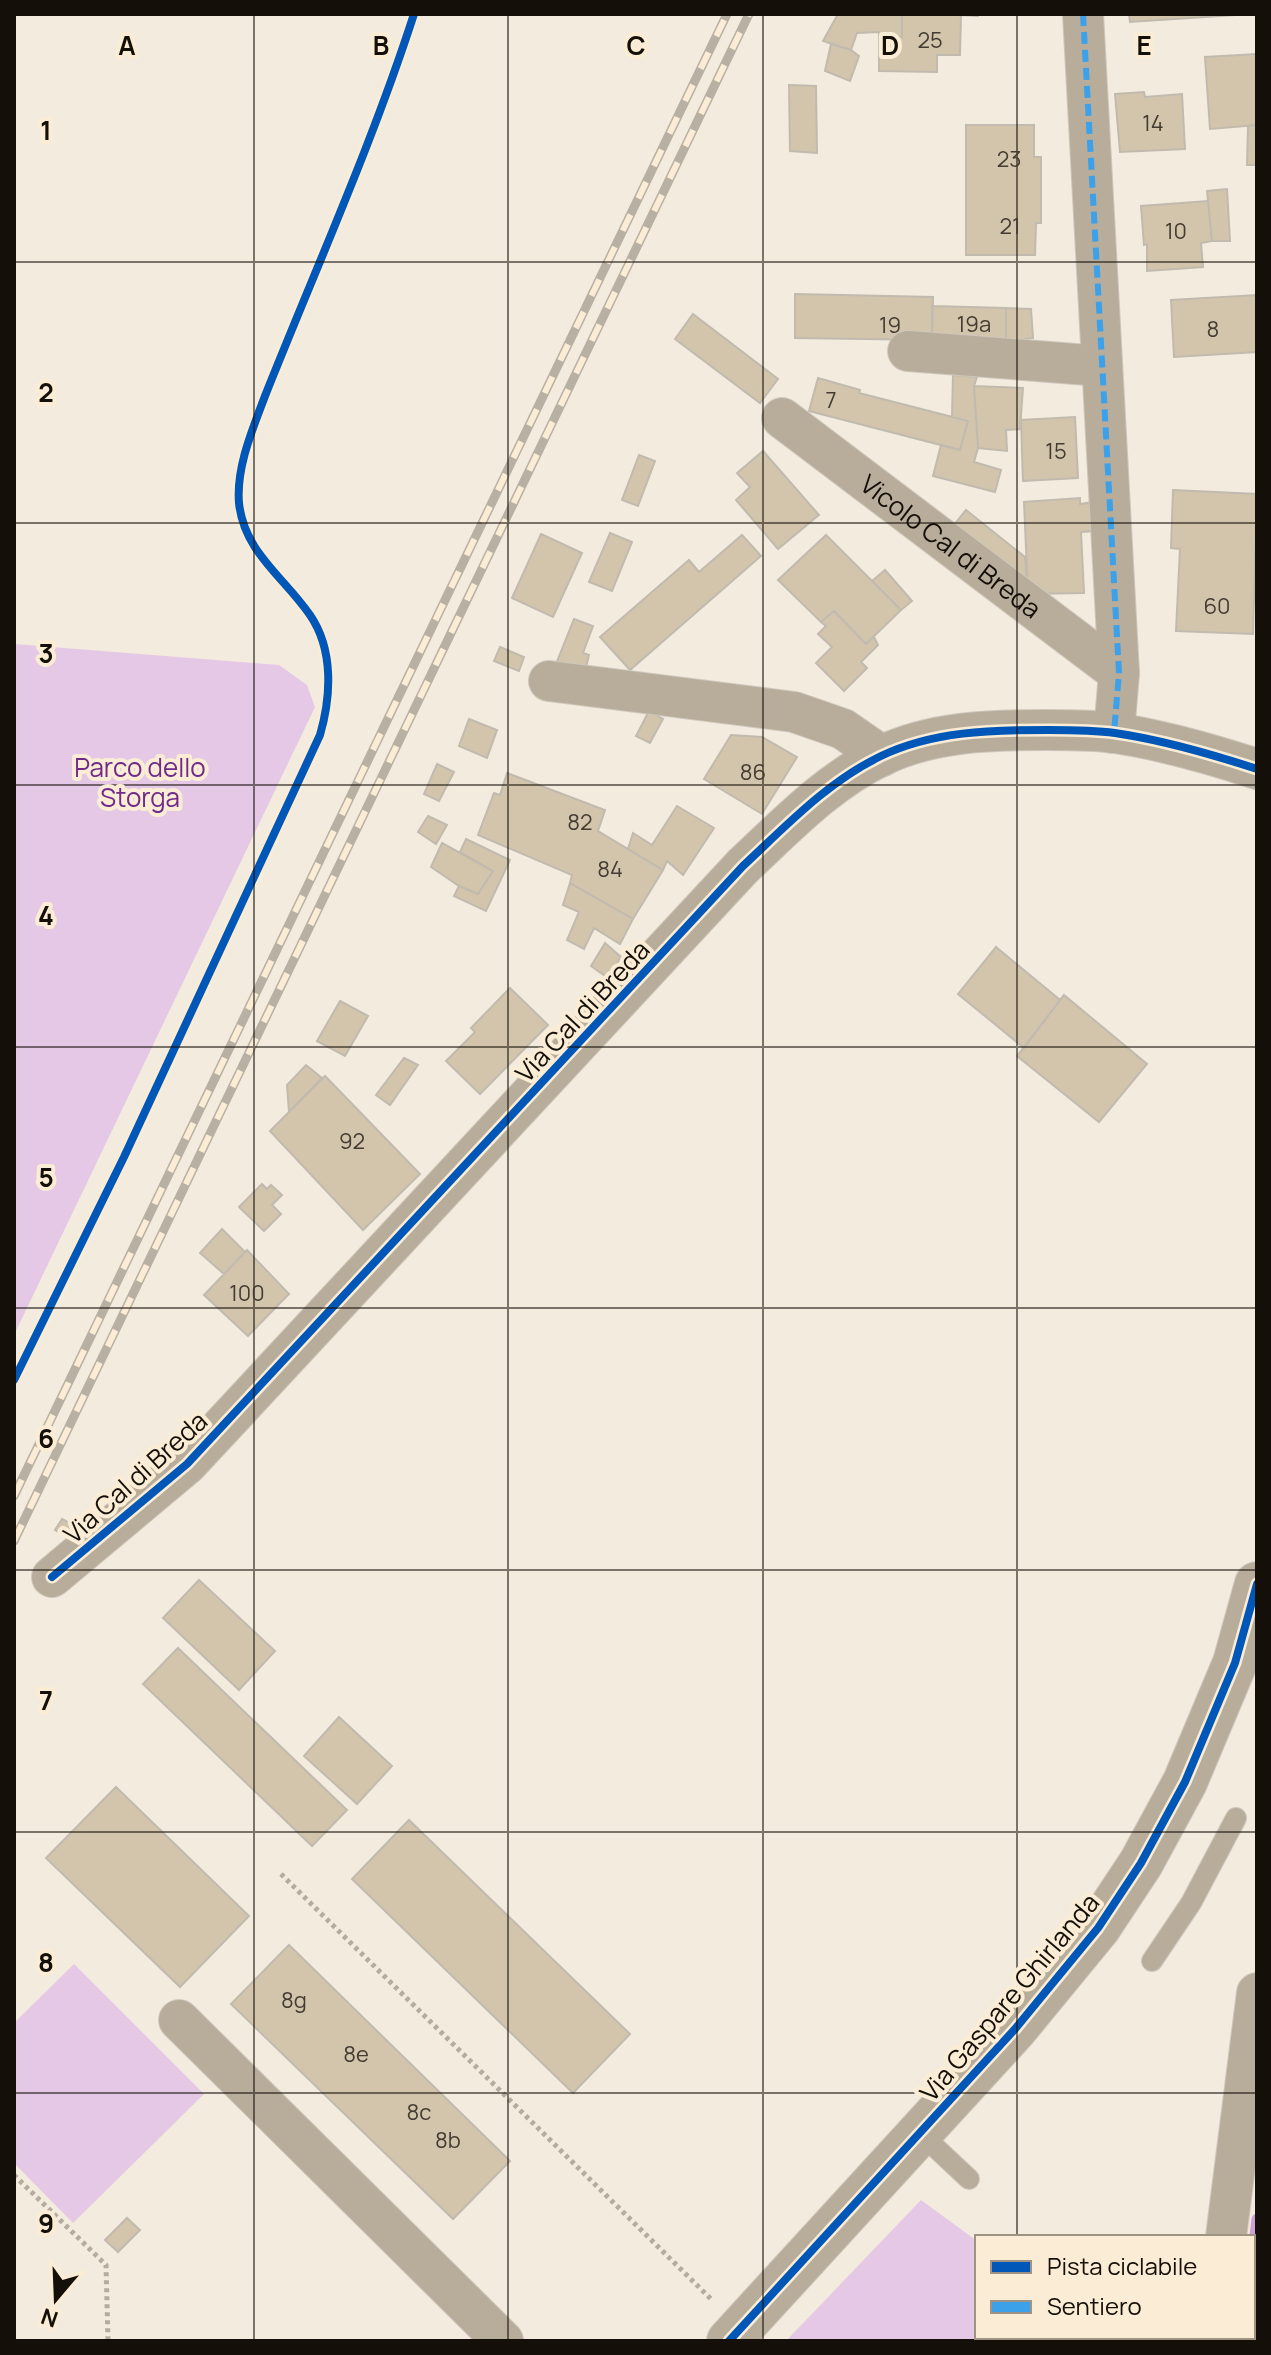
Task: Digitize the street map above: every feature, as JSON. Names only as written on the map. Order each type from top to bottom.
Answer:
[{"type":"street","points":[[1083,14],[1119,673],[1114,733]]},
{"type":"street","points":[[908,351],[1101,366]]},
{"type":"street","name":"Vicolo Cal di Breda","points":[[782,418],[1119,673]]},
{"type":"street","points":[[549,681],[794,712],[843,729],[882,756]]},
{"type":"street","name":"Via Cal di Breda","points":[[52,1577],[187,1464],[743,866],[812,801],[882,756],[914,743],[976,731],[1114,733],[1214,755],[1257,769]]},
{"type":"street","name":"Via Gaspare Ghirlanda","points":[[735,2335],[1015,2029],[1098,1928],[1141,1863],[1246,1667],[1257,1584]]},
{"type":"street","points":[[1226,2235],[1257,1993]]},
{"type":"street","points":[[179,2020],[503,2341]]},
{"type":"lane","points":[[1152,1961],[1191,1903],[1236,1818]]},
{"type":"lane","points":[[921,2134],[969,2179]]},
{"type":"path","points":[[281,1874],[735,2335]]},
{"type":"path","points":[[14,2175],[106,2265],[108,2341]]},
{"type":"green space","name":"Parco dello Storga","points":[[14,644],[279,665],[307,685],[315,707],[14,1335]]},
{"type":"green space","points":[[74,1964],[204,2094],[73,2223],[14,2163],[14,2023]]},
{"type":"green space","points":[[921,2200],[975,2240],[975,2339],[1202,2339],[1201,2341],[786,2341]]},
{"type":"building","points":[[838,14],[902,14],[902,37],[879,36],[879,32],[857,33],[851,50],[823,41]]},
{"type":"building","points":[[902,14],[979,14],[961,15],[960,55],[937,55],[937,72],[879,71],[879,36],[902,37]]},
{"type":"building","points":[[1129,14],[1235,14],[1235,15],[1130,22]]},
{"type":"building","points":[[831,44],[859,56],[850,81],[825,71]]},
{"type":"building","points":[[1257,54],[1257,125],[1210,129],[1205,57]]},
{"type":"building","points":[[789,85],[816,86],[817,153],[790,151]]},
{"type":"building","points":[[1144,92],[1145,97],[1182,94],[1185,149],[1120,152],[1115,94]]},
{"type":"building","points":[[966,125],[1034,125],[1034,157],[1041,157],[1041,223],[1036,223],[1035,255],[966,255]]},
{"type":"building","points":[[1257,125],[1257,165],[1247,165],[1248,126]]},
{"type":"building","points":[[1227,189],[1230,241],[1212,241],[1207,191]]},
{"type":"building","points":[[1208,201],[1212,241],[1201,243],[1203,267],[1147,271],[1147,244],[1144,245],[1141,206]]},
{"type":"building","points":[[795,294],[933,297],[932,340],[795,338]]},
{"type":"building","points":[[1257,295],[1257,352],[1174,357],[1171,300]]},
{"type":"building","points":[[932,306],[1006,308],[1006,342],[932,340]]},
{"type":"building","points":[[1006,308],[1031,309],[1033,338],[1006,342]]},
{"type":"building","points":[[693,314],[778,379],[760,403],[675,339]]},
{"type":"building","points":[[953,375],[977,377],[974,386],[978,448],[974,462],[1001,470],[995,492],[933,476],[941,445],[960,450],[968,421],[952,417]]},
{"type":"building","points":[[818,378],[860,390],[859,393],[968,421],[960,450],[809,411]]},
{"type":"building","points":[[974,386],[1023,388],[1020,429],[1006,430],[1007,451],[978,448]]},
{"type":"building","points":[[1075,417],[1078,478],[1023,481],[1021,420]]},
{"type":"building","points":[[763,451],[819,515],[778,549],[736,500],[750,487],[737,473]]},
{"type":"building","points":[[639,455],[655,461],[638,506],[622,500]]},
{"type":"building","points":[[1173,490],[1257,494],[1253,634],[1176,631],[1180,549],[1171,548]]},
{"type":"building","points":[[1080,498],[1080,504],[1094,502],[1096,531],[1081,532],[1084,593],[1028,594],[1024,502]]},
{"type":"building","points":[[966,510],[1025,557],[1028,594],[949,531]]},
{"type":"building","points":[[610,533],[632,542],[612,591],[589,582]]},
{"type":"building","points":[[541,534],[582,553],[553,617],[512,598]]},
{"type":"building","points":[[742,535],[761,556],[630,670],[600,637],[689,560],[699,572]]},
{"type":"building","points":[[826,535],[901,610],[866,644],[834,611],[821,622],[778,580]]},
{"type":"building","points":[[885,570],[912,601],[901,610],[872,581]]},
{"type":"building","points":[[834,611],[866,644],[874,637],[878,645],[861,662],[867,668],[844,691],[816,663],[832,647],[818,634],[826,626],[821,622]]},
{"type":"building","points":[[574,619],[593,626],[583,653],[589,655],[584,675],[554,669]]},
{"type":"building","points":[[500,647],[524,657],[519,671],[494,661]]},
{"type":"building","points":[[649,711],[663,719],[650,743],[636,736]]},
{"type":"building","points":[[469,719],[497,730],[487,758],[459,746]]},
{"type":"building","points":[[731,735],[762,737],[797,757],[762,814],[704,779]]},
{"type":"building","points":[[437,764],[454,772],[439,801],[424,794]]},
{"type":"building","points":[[507,773],[605,810],[598,831],[663,870],[633,919],[570,883],[572,875],[478,835],[494,793],[500,795]]},
{"type":"building","points":[[677,806],[714,828],[683,875],[667,861],[663,870],[628,849],[633,833],[652,845]]},
{"type":"building","points":[[428,816],[447,825],[436,844],[418,832]]},
{"type":"building","points":[[466,839],[510,860],[486,911],[454,896],[459,886],[478,894],[493,871],[460,852]]},
{"type":"building","points":[[442,843],[493,871],[478,894],[459,886],[431,867]]},
{"type":"building","points":[[570,883],[633,919],[620,944],[594,928],[584,949],[567,940],[579,912],[563,905]]},
{"type":"building","points":[[605,943],[621,957],[608,978],[591,966]]},
{"type":"building","points":[[996,947],[1060,1000],[1024,1048],[958,994]]},
{"type":"building","points":[[510,988],[548,1025],[480,1094],[446,1061],[475,1032],[471,1028]]},
{"type":"building","points":[[1064,995],[1147,1064],[1099,1122],[1017,1056]]},
{"type":"building","points":[[340,1001],[368,1016],[345,1056],[317,1041]]},
{"type":"building","points":[[404,1058],[418,1065],[390,1105],[376,1095]]},
{"type":"building","points":[[306,1065],[322,1078],[289,1112],[287,1085]]},
{"type":"building","points":[[325,1076],[420,1174],[363,1230],[270,1131]]},
{"type":"building","points":[[262,1184],[267,1189],[271,1185],[282,1195],[272,1205],[281,1214],[264,1231],[239,1207]]},
{"type":"building","points":[[222,1229],[245,1252],[224,1274],[200,1253]]},
{"type":"building","points":[[247,1250],[289,1294],[248,1336],[204,1295]]},
{"type":"building","points":[[62,1519],[73,1525],[67,1537],[55,1530]]},
{"type":"building","points":[[199,1580],[275,1651],[239,1690],[163,1618]]},
{"type":"building","points":[[178,1648],[347,1810],[312,1846],[143,1684]]},
{"type":"building","points":[[339,1717],[392,1766],[357,1804],[304,1756]]},
{"type":"building","points":[[116,1787],[249,1916],[180,1987],[46,1858]]},
{"type":"building","points":[[409,1820],[630,2034],[573,2093],[352,1879]]},
{"type":"building","points":[[289,1945],[510,2161],[453,2219],[231,2004]]},
{"type":"building","points":[[127,2218],[140,2230],[118,2252],[105,2240]]},
{"type":"waterway","points":[[1255,2235],[1257,2219]]},
{"type":"railway","points":[[14,1496],[727,14]]},
{"type":"railway","points":[[14,1541],[749,14]]},
{"type":"marked path","points":[[1083,14],[1119,673],[1114,733]]},
{"type":"cycle path","points":[[14,1380],[124,1157],[320,735],[328,690],[323,643],[310,615],[249,536],[239,503],[240,476],[255,421],[362,158],[414,14]]},
{"type":"cycle path","points":[[52,1577],[187,1464],[743,866],[808,806],[843,779],[881,756],[921,741],[1005,731],[1115,733],[1187,748],[1257,769]]},
{"type":"cycle path","points":[[729,2341],[1015,2029],[1098,1928],[1141,1863],[1185,1782],[1235,1663],[1257,1584]]}]
